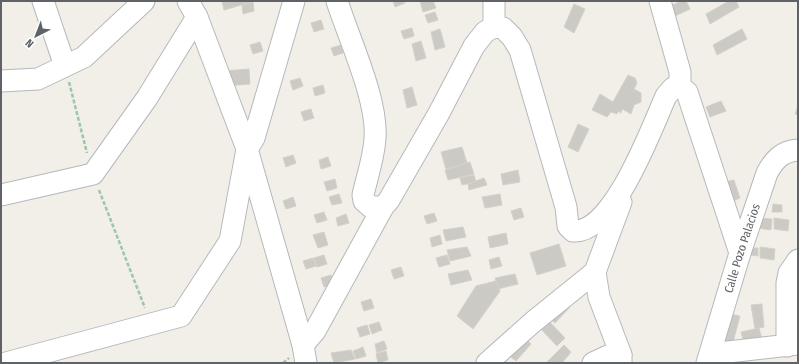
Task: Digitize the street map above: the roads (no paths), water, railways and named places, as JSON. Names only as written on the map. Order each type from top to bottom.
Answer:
[{"type":"street","points":[[43,1],[64,66]]},
{"type":"street","points":[[1,81],[38,79],[84,57],[144,1]]},
{"type":"street","points":[[6,363],[181,316],[230,241],[247,149],[254,138],[294,1]]},
{"type":"street","points":[[337,1],[358,60],[374,118],[375,137],[363,195],[364,201],[371,207],[383,207]]},
{"type":"street","points":[[494,1],[494,27]]},
{"type":"street","points":[[660,1],[680,72],[680,87]]},
{"type":"street","points":[[192,9],[247,149],[304,354]]},
{"type":"street","points":[[1,195],[93,174],[147,98],[192,9]]},
{"type":"street","points":[[304,354],[383,207],[389,200],[431,126],[474,46],[485,32],[494,27],[502,28],[512,37],[520,50],[566,207],[568,226],[574,231],[582,232],[591,228],[629,179]]},
{"type":"street","points":[[621,359],[599,297],[595,272],[629,179],[666,96],[673,88],[680,87],[687,92],[740,253]]},
{"type":"street","name":"Calle Pozo Palacios","points":[[709,358],[740,253],[762,188],[774,161],[784,153],[798,150]]},
{"type":"street","points":[[709,358],[792,345],[787,283],[790,273],[798,260]]},
{"type":"street","points":[[487,363],[533,322],[595,272]]},
{"type":"street","points":[[593,363],[608,356],[621,359]]}]
